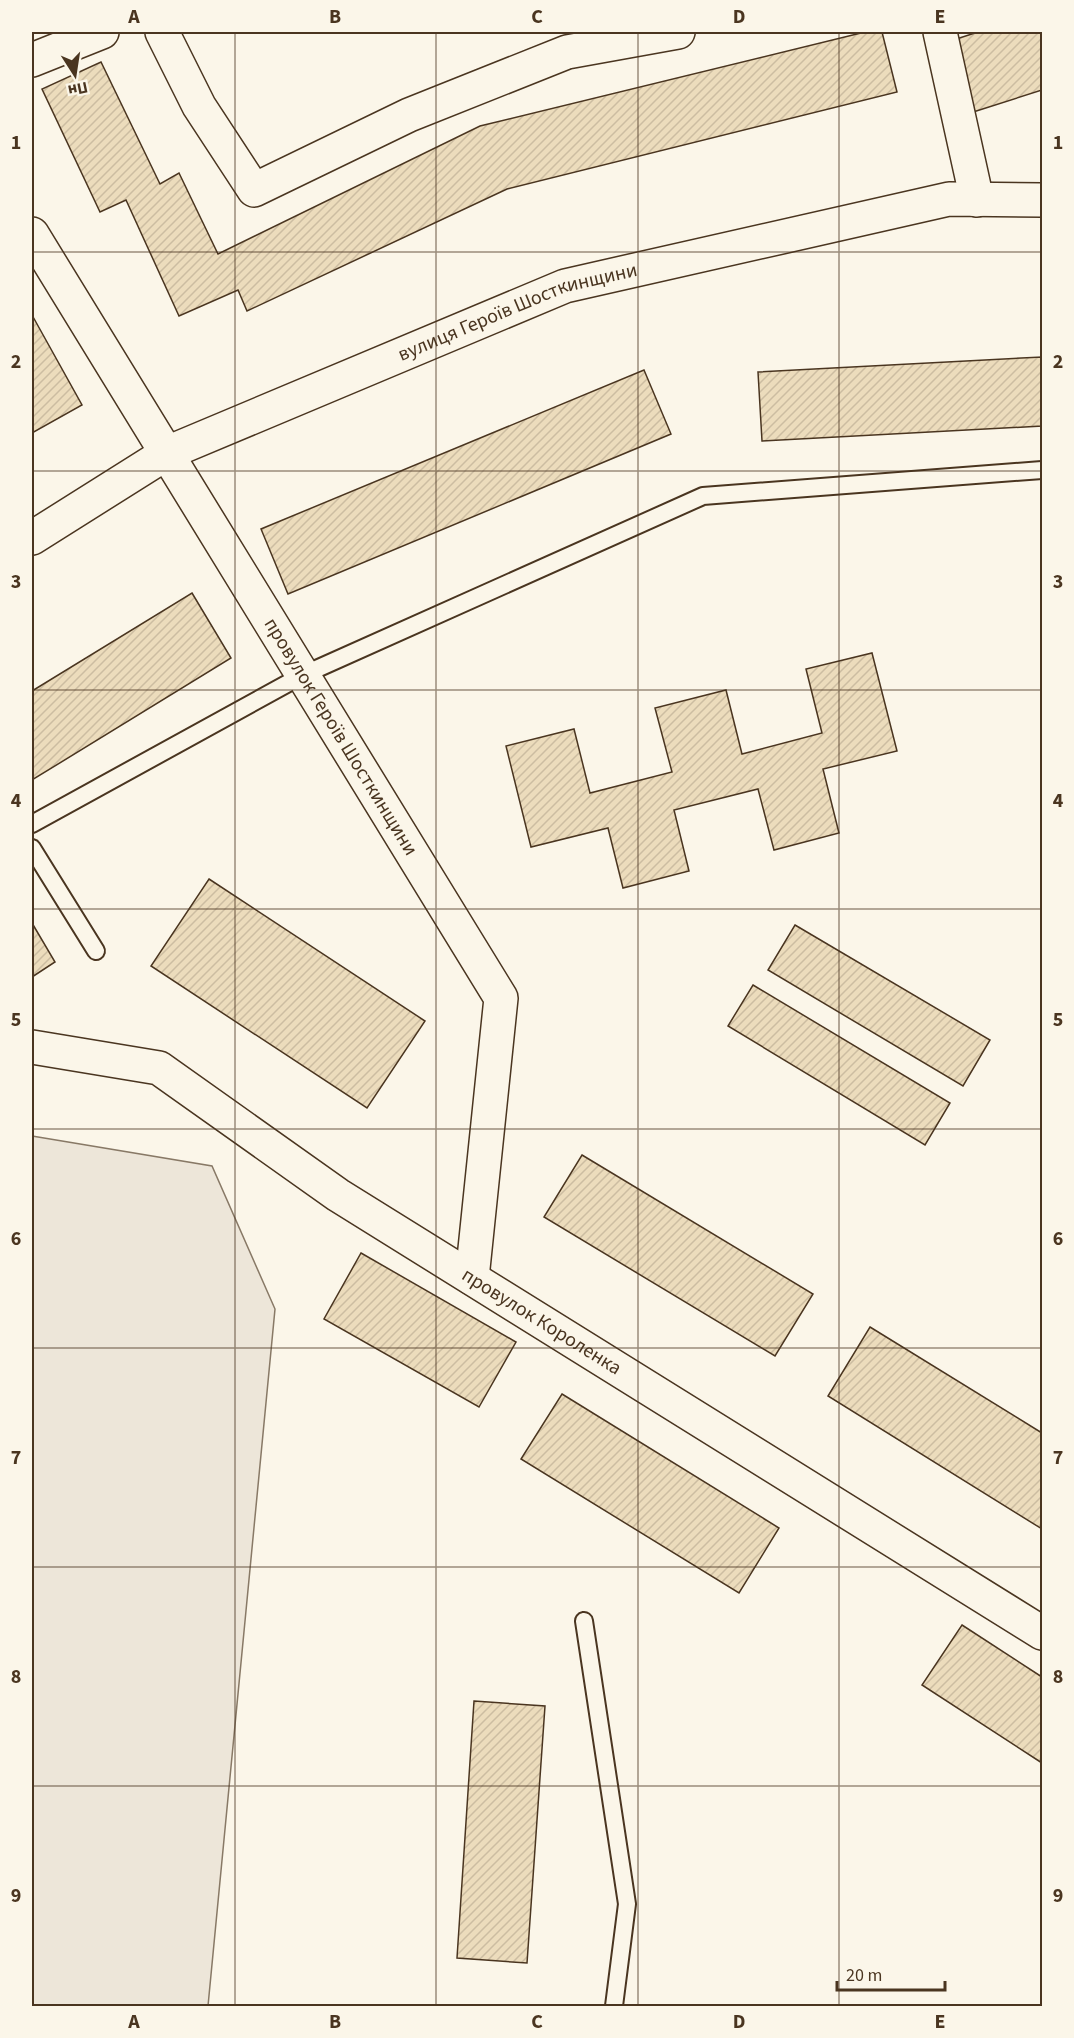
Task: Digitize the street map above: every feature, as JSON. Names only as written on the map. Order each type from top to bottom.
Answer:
[{"type":"street","points":[[32,60],[102,32]]},
{"type":"street","points":[[162,32],[199,106],[254,190],[409,115],[567,52],[678,32]]},
{"type":"street","points":[[939,32],[977,200]]},
{"type":"street","name":"вулиця Героїв Шосткинщини","points":[[32,538],[167,453],[565,286],[949,199],[1042,200]]},
{"type":"street","name":"провулок Героїв Шосткинщини","points":[[32,234],[501,998],[472,1278]]},
{"type":"street","name":"провулок Короленка","points":[[32,1047],[159,1068],[338,1195],[1042,1633]]},
{"type":"lane","points":[[32,824],[303,675],[703,496],[1042,470]]},
{"type":"lane","points":[[32,848],[96,951]]},
{"type":"lane","points":[[584,1621],[627,1904],[614,2007]]},
{"type":"shaded area","points":[[32,1136],[212,1166],[275,1309],[208,2006],[32,2006]]},
{"type":"building","points":[[865,32],[882,32],[897,92],[507,189],[247,311],[238,290],[179,316],[126,200],[100,212],[42,89],[101,62],[160,184],[179,173],[218,254],[480,126]]},
{"type":"building","points":[[978,32],[1042,32],[1042,90],[970,113],[947,42]]},
{"type":"building","points":[[32,315],[82,405],[32,433]]},
{"type":"building","points":[[1042,357],[1042,426],[762,441],[758,372]]},
{"type":"building","points":[[644,370],[671,434],[288,594],[261,529]]},
{"type":"building","points":[[192,593],[231,658],[32,780],[32,691]]},
{"type":"building","points":[[872,653],[897,751],[823,769],[839,833],[774,850],[758,789],[674,810],[689,871],[623,888],[608,828],[531,847],[506,746],[574,729],[590,793],[672,772],[655,708],[726,690],[742,754],[822,733],[806,669]]},
{"type":"building","points":[[209,879],[425,1021],[367,1108],[151,966]]},
{"type":"building","points":[[32,923],[55,962],[32,977]]},
{"type":"building","points":[[795,925],[990,1040],[963,1086],[768,970]]},
{"type":"building","points":[[753,985],[950,1103],[925,1145],[728,1026]]},
{"type":"building","points":[[582,1155],[813,1294],[775,1356],[544,1217]]},
{"type":"building","points":[[361,1253],[516,1342],[479,1407],[324,1319]]},
{"type":"building","points":[[870,1327],[1042,1433],[1042,1529],[828,1396]]},
{"type":"building","points":[[562,1394],[779,1528],[739,1593],[521,1459]]},
{"type":"building","points":[[962,1625],[1042,1677],[1042,1763],[922,1685]]},
{"type":"building","points":[[474,1701],[545,1706],[527,1963],[457,1958]]}]
